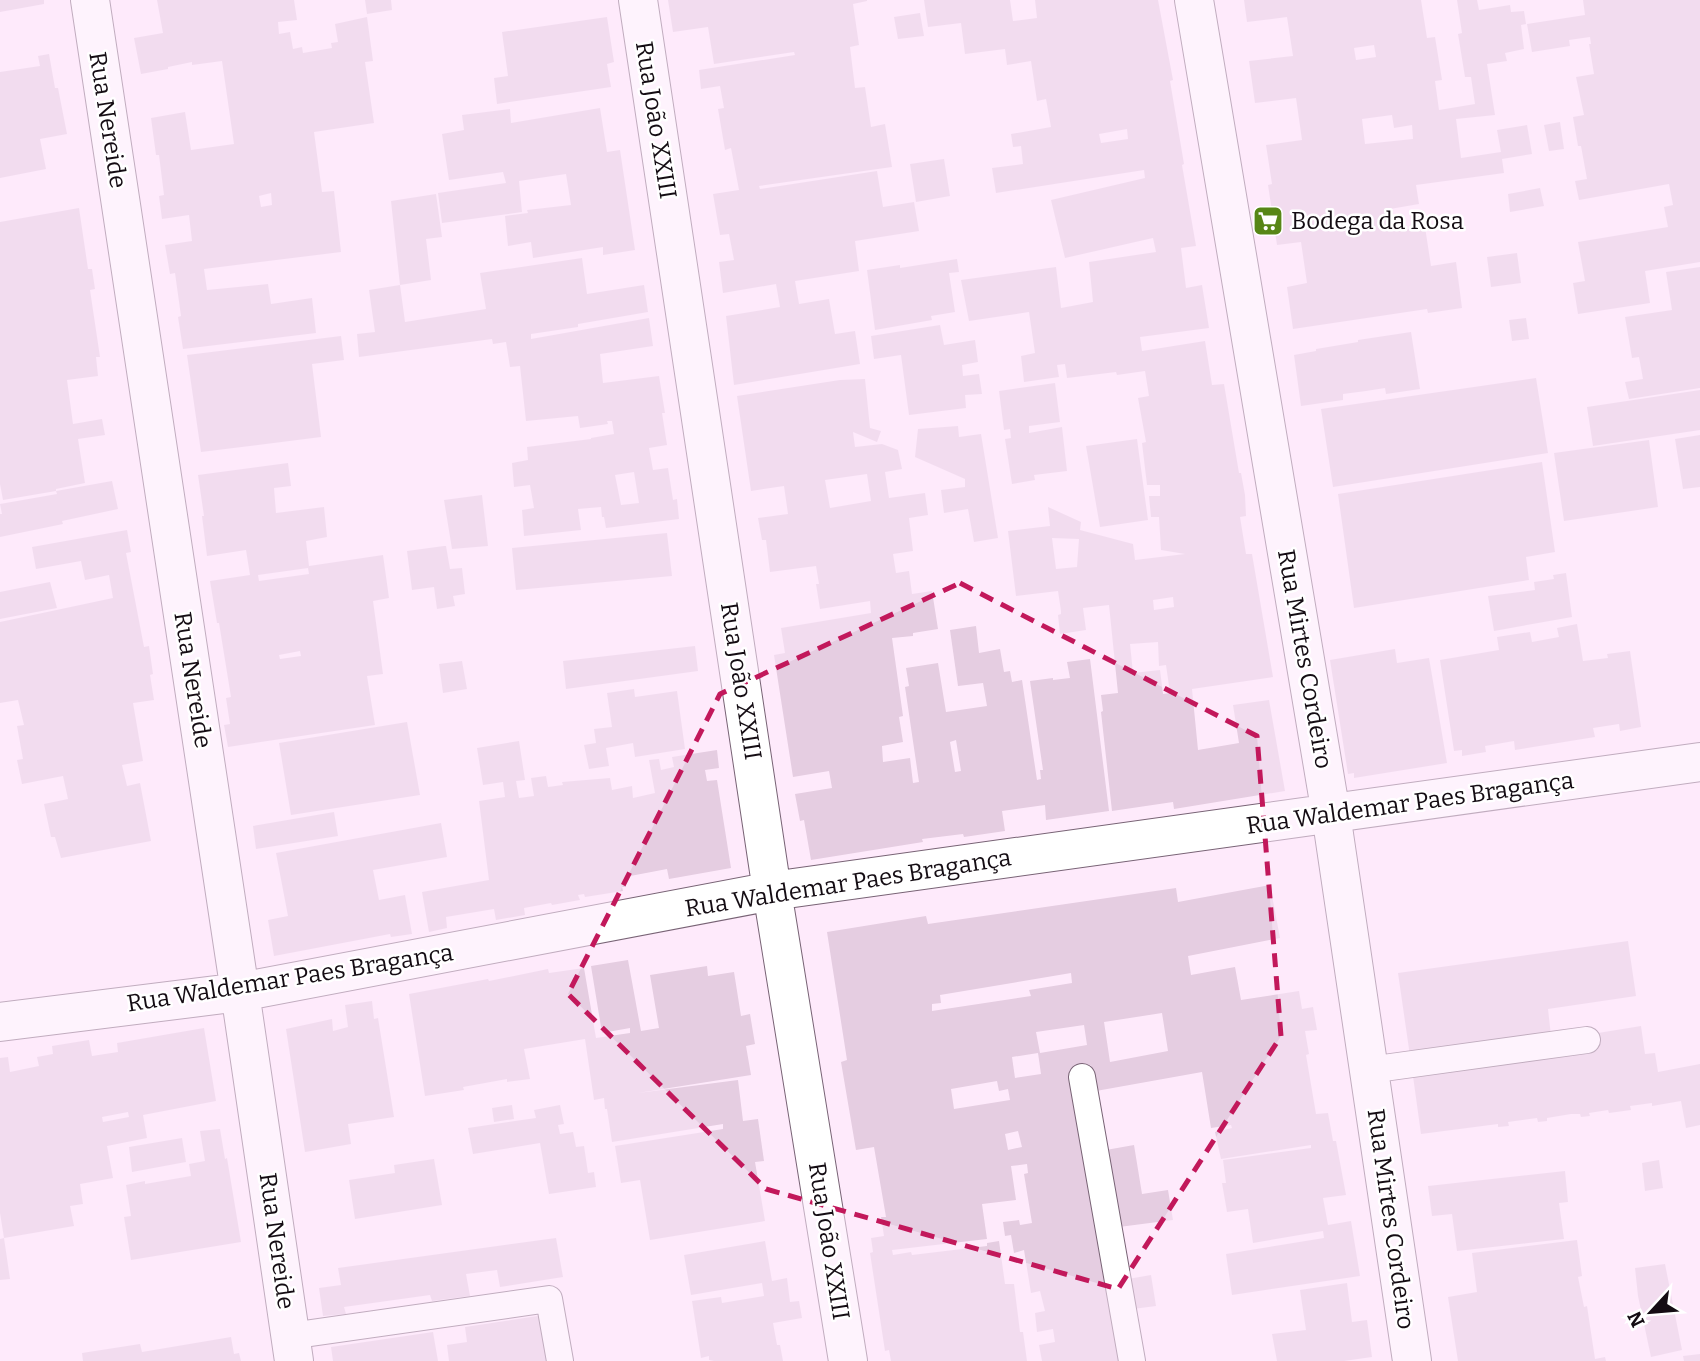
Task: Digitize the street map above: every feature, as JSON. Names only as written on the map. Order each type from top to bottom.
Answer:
[{"type":"street","name":"Rua Nereide","points":[[90,0],[292,1349]]},
{"type":"street","name":"Rua João XXIII","points":[[638,0],[772,891],[848,1361]]},
{"type":"street","name":"Rua Mirtes Cordeiro","points":[[1194,0],[1331,814],[1410,1361]]},
{"type":"street","name":"Rua Waldemar Paes Bragança","points":[[0,1022],[240,992],[772,891],[1700,762]]},
{"type":"lane","points":[[1369,1070],[1587,1040]]},
{"type":"lane","points":[[1082,1077],[1132,1361]]},
{"type":"lane","points":[[292,1349],[549,1299],[560,1361]]},
{"type":"highlighted area","points":[[960,583],[1257,736],[1281,1036],[1118,1289],[766,1189],[568,994],[720,694]]},
{"type":"building","points":[[0,0],[44,0],[44,4],[0,12]]},
{"type":"building","points":[[157,0],[294,0],[297,20],[278,22],[279,34],[290,32],[293,49],[302,47],[303,53],[332,48],[331,43],[338,42],[335,24],[367,17],[373,61],[365,62],[374,123],[314,132],[322,192],[334,191],[341,252],[204,269],[207,290],[268,284],[271,304],[312,298],[316,333],[183,349],[175,273],[170,274],[165,245],[192,241],[189,215],[162,219],[159,196],[164,195],[151,118],[185,112],[191,150],[234,144],[222,61],[192,65],[192,62],[141,74],[134,38],[163,33]],"holes":[[[271,193],[272,205],[261,207],[259,196]]]},
{"type":"building","points":[[365,0],[391,0],[392,10],[367,14]]},
{"type":"building","points":[[668,0],[867,0],[853,4],[859,45],[850,47],[855,88],[865,87],[871,127],[885,124],[892,167],[759,186],[760,189],[877,171],[883,207],[914,202],[919,231],[855,241],[859,271],[795,281],[799,304],[829,299],[835,334],[855,331],[860,364],[734,385],[726,316],[780,307],[776,284],[723,293],[719,262],[734,260],[729,234],[720,235],[713,194],[739,190],[731,148],[725,150],[718,109],[724,108],[720,86],[701,89],[699,70],[795,55],[794,52],[714,64],[708,27],[673,32]]},
{"type":"building","points":[[924,0],[1010,0],[1013,21],[1037,18],[1035,0],[1158,0],[1173,80],[1170,81],[1196,246],[1181,248],[1186,288],[1202,285],[1209,328],[1140,337],[1142,351],[1205,341],[1212,385],[1224,384],[1245,495],[1246,516],[1240,517],[1246,554],[1252,554],[1273,677],[1192,689],[1198,750],[1239,743],[1233,705],[1269,700],[1285,791],[1174,809],[1173,802],[1112,811],[1101,712],[1101,695],[1118,693],[1109,605],[1083,608],[1086,630],[1060,634],[1058,591],[1016,596],[1008,531],[1050,526],[1048,507],[1081,522],[1080,530],[1133,544],[1135,560],[1185,554],[1161,550],[1159,517],[1151,517],[1149,496],[1160,496],[1160,485],[1147,485],[1142,443],[1146,442],[1138,398],[1149,396],[1145,371],[1067,378],[1065,364],[1057,365],[1059,377],[1024,382],[1021,356],[1035,353],[1029,312],[969,321],[961,280],[1056,267],[1061,308],[1093,302],[1089,262],[1156,252],[1153,238],[1065,258],[1051,200],[1145,178],[1144,170],[996,193],[992,168],[1023,164],[1021,146],[1013,147],[1011,134],[1051,127],[1046,99],[1037,101],[1031,61],[1007,65],[1005,49],[965,54],[961,23],[928,27]],"holes":[[[1127,129],[1128,139],[1101,143],[1099,134]],[[1052,538],[1079,539],[1077,567],[1056,569]],[[1173,597],[1174,607],[1154,610],[1153,600]],[[1158,642],[1159,666],[1166,665],[1170,693],[1163,694],[1160,670],[1133,673],[1130,644]]]},
{"type":"building","points":[[1244,0],[1421,0],[1427,38],[1435,37],[1442,80],[1435,81],[1439,110],[1475,104],[1471,77],[1465,77],[1458,34],[1462,33],[1457,0],[1477,0],[1479,10],[1510,5],[1511,12],[1524,11],[1526,24],[1521,25],[1524,49],[1505,53],[1507,61],[1487,64],[1495,115],[1456,119],[1461,158],[1501,152],[1497,130],[1527,125],[1532,154],[1502,159],[1504,173],[1416,185],[1419,204],[1390,209],[1392,231],[1425,227],[1431,266],[1456,262],[1462,308],[1428,313],[1427,309],[1293,329],[1287,287],[1307,283],[1301,242],[1277,245],[1268,185],[1272,184],[1266,145],[1302,140],[1296,98],[1255,103],[1249,61],[1293,56],[1287,17],[1247,22]],"holes":[[[1374,45],[1376,57],[1356,60],[1354,48]],[[1392,115],[1394,128],[1412,125],[1413,139],[1365,144],[1362,119]]]},
{"type":"building","points":[[1583,0],[1700,0],[1700,262],[1645,271],[1650,303],[1578,314],[1573,283],[1585,281],[1578,242],[1668,227],[1664,207],[1673,205],[1669,184],[1579,200],[1575,181],[1587,179],[1573,117],[1584,115],[1576,77],[1594,74],[1590,37],[1569,40],[1570,46],[1532,52],[1527,24],[1585,15]]},
{"type":"building","points":[[920,13],[924,36],[898,39],[894,17]]},
{"type":"building","points":[[607,17],[614,62],[607,64],[611,87],[497,104],[494,78],[508,76],[502,32]]},
{"type":"building","points":[[49,54],[67,134],[40,139],[46,169],[0,178],[0,72],[40,66],[38,56]]},
{"type":"building","points":[[600,108],[607,152],[620,150],[635,250],[603,255],[603,247],[533,258],[531,242],[508,246],[505,216],[528,213],[527,210],[571,205],[566,174],[519,181],[522,212],[442,223],[438,193],[506,183],[503,172],[449,180],[442,134],[464,130],[462,115],[510,109],[511,123]]},
{"type":"building","points":[[1560,122],[1564,149],[1549,151],[1544,125]]},
{"type":"building","points":[[944,159],[950,196],[916,202],[910,164]]},
{"type":"building","points":[[1540,188],[1544,206],[1510,212],[1508,194]]},
{"type":"building","points":[[436,194],[442,237],[426,239],[431,280],[400,285],[391,201]]},
{"type":"building","points":[[79,208],[88,269],[92,269],[95,289],[90,290],[100,357],[96,357],[98,376],[67,380],[73,424],[102,419],[105,435],[78,439],[85,483],[3,500],[0,484],[0,222]]},
{"type":"building","points":[[1517,253],[1521,283],[1491,287],[1487,257]]},
{"type":"building","points":[[582,258],[587,294],[644,285],[648,312],[531,334],[531,339],[649,318],[653,346],[600,354],[603,383],[659,376],[667,445],[649,448],[653,470],[668,468],[673,500],[677,499],[679,519],[606,528],[601,507],[578,509],[581,530],[524,536],[522,510],[534,508],[530,485],[514,487],[512,463],[528,460],[527,447],[614,434],[612,421],[580,428],[578,416],[526,421],[520,366],[510,367],[506,342],[493,344],[492,339],[359,357],[357,334],[375,332],[369,290],[400,285],[405,322],[486,309],[480,273]],"holes":[[[634,472],[639,503],[621,505],[615,475]]]},
{"type":"building","points":[[957,259],[959,272],[949,273],[955,312],[931,316],[932,320],[875,330],[867,270]]},
{"type":"building","points":[[1700,267],[1700,388],[1629,399],[1625,382],[1643,379],[1639,357],[1632,358],[1625,317],[1672,310],[1666,272]]},
{"type":"building","points":[[1526,318],[1529,339],[1512,341],[1509,320]]},
{"type":"building","points":[[940,325],[944,345],[975,340],[978,362],[962,365],[963,376],[979,374],[982,394],[965,395],[966,408],[909,415],[901,355],[874,359],[871,336]]},
{"type":"building","points":[[1411,332],[1420,389],[1386,394],[1385,388],[1343,394],[1343,400],[1301,406],[1294,355],[1358,340]]},
{"type":"building","points":[[341,336],[344,360],[312,364],[321,437],[201,452],[187,355]]},
{"type":"building","points":[[1536,378],[1548,453],[1333,487],[1321,409]]},
{"type":"building","points":[[865,379],[870,428],[881,431],[877,442],[853,432],[855,447],[882,444],[898,450],[902,469],[885,472],[889,498],[925,493],[928,515],[909,518],[913,551],[893,554],[896,573],[909,571],[912,594],[932,591],[938,629],[892,638],[903,716],[899,717],[903,742],[882,746],[883,762],[910,758],[913,783],[919,782],[905,687],[909,686],[906,668],[938,663],[946,712],[987,706],[983,683],[958,686],[950,630],[976,626],[979,653],[1000,649],[1004,672],[1010,671],[1012,682],[1022,680],[1037,780],[1041,779],[1040,770],[1043,770],[1030,681],[1070,678],[1067,662],[1090,659],[1109,811],[1046,820],[1045,805],[1002,811],[1005,831],[922,839],[923,842],[811,860],[804,820],[800,821],[795,794],[832,788],[829,771],[793,777],[774,655],[785,653],[781,628],[871,613],[870,601],[820,609],[816,566],[770,572],[766,540],[762,540],[758,518],[788,514],[784,486],[751,491],[737,396],[840,380]],"holes":[[[867,474],[871,501],[830,508],[825,480]],[[956,740],[961,771],[955,772],[950,742]]]},
{"type":"building","points":[[1055,383],[1060,422],[1029,426],[1029,433],[1062,427],[1067,471],[1034,475],[1035,480],[1012,484],[1005,439],[1011,438],[1010,429],[1004,430],[999,391]]},
{"type":"building","points":[[1700,390],[1700,430],[1593,446],[1587,407]]},
{"type":"building","points":[[958,426],[959,437],[981,434],[998,538],[974,542],[968,509],[944,513],[941,490],[965,487],[965,479],[915,457],[918,429]]},
{"type":"building","points":[[1700,435],[1700,487],[1683,489],[1675,439]]},
{"type":"building","points":[[1137,439],[1148,520],[1100,527],[1086,446]]},
{"type":"building","points":[[1649,440],[1658,507],[1564,521],[1554,453]]},
{"type":"building","points":[[1542,462],[1555,552],[1526,557],[1529,580],[1354,608],[1338,494]]},
{"type":"building","points":[[288,463],[291,486],[274,488],[276,513],[324,507],[327,537],[306,541],[309,566],[383,555],[389,598],[373,601],[383,674],[367,676],[375,725],[228,747],[224,725],[230,724],[226,698],[231,697],[210,581],[250,575],[246,550],[207,556],[198,475]],"holes":[[[308,568],[309,574],[259,581],[258,575]],[[300,651],[301,656],[280,659],[279,655]]]},
{"type":"building","points":[[112,481],[118,509],[0,537],[0,504],[57,494],[56,491]]},
{"type":"building","points":[[482,495],[488,546],[452,549],[444,500]]},
{"type":"building","points":[[127,530],[131,552],[126,553],[144,647],[149,646],[154,700],[133,703],[143,761],[122,765],[127,786],[140,783],[151,841],[61,858],[55,837],[51,837],[44,804],[68,799],[63,776],[22,784],[17,760],[23,759],[17,726],[24,725],[18,700],[0,703],[0,622],[113,598],[109,575],[85,580],[81,561],[36,569],[32,547]]},
{"type":"building","points":[[667,533],[672,576],[516,590],[512,548]]},
{"type":"building","points":[[446,546],[450,569],[462,568],[465,594],[453,596],[455,606],[437,609],[434,587],[412,590],[407,551]]},
{"type":"building","points":[[1566,573],[1572,617],[1494,631],[1488,596],[1535,590],[1534,582],[1554,579],[1553,575]]},
{"type":"building","points":[[50,582],[57,608],[0,619],[0,592]]},
{"type":"building","points":[[1577,624],[1583,661],[1608,658],[1607,654],[1630,651],[1641,727],[1620,731],[1619,724],[1593,728],[1595,737],[1515,750],[1514,741],[1485,746],[1486,752],[1462,756],[1462,750],[1454,751],[1440,660],[1499,650],[1497,637],[1530,632],[1532,642],[1559,637],[1557,628]]},
{"type":"building","points":[[695,646],[698,671],[566,689],[563,661]]},
{"type":"building","points":[[1395,649],[1397,663],[1429,658],[1447,763],[1354,778],[1354,773],[1348,774],[1330,660]]},
{"type":"building","points":[[462,661],[467,689],[443,693],[439,664]]},
{"type":"building","points":[[634,689],[635,697],[677,691],[685,749],[635,757],[633,743],[606,748],[609,766],[589,769],[584,745],[596,743],[594,729],[612,727],[607,693]]},
{"type":"building","points":[[407,722],[420,795],[291,815],[279,743]]},
{"type":"building","points":[[519,741],[525,780],[516,781],[519,798],[534,796],[531,778],[546,776],[548,787],[563,785],[562,782],[610,778],[612,790],[632,786],[633,798],[655,793],[649,760],[659,759],[661,770],[674,767],[672,757],[717,750],[719,768],[705,770],[707,781],[717,780],[731,868],[669,879],[667,869],[625,877],[626,887],[622,887],[623,891],[585,897],[584,894],[578,895],[580,900],[524,908],[525,915],[496,920],[494,909],[446,917],[447,928],[429,932],[422,892],[489,880],[479,801],[505,797],[503,782],[483,785],[477,748]]},
{"type":"building","points":[[334,812],[338,836],[256,849],[253,826]]},
{"type":"building","points":[[441,823],[447,857],[373,870],[379,900],[405,895],[412,934],[391,937],[390,934],[274,956],[268,920],[288,916],[276,853]]},
{"type":"building","points":[[1270,885],[1280,938],[1188,956],[1191,975],[1235,967],[1241,1000],[1299,991],[1302,1009],[1313,1007],[1317,1030],[1305,1031],[1309,1054],[1306,1055],[1316,1114],[1328,1113],[1346,1195],[1323,1198],[1328,1225],[1351,1221],[1360,1276],[1232,1295],[1226,1254],[1324,1238],[1323,1231],[1253,1243],[1248,1209],[1227,1212],[1222,1183],[1226,1183],[1223,1160],[1311,1148],[1311,1145],[1221,1159],[1215,1132],[1232,1128],[1231,1125],[1211,1128],[1202,1072],[1096,1091],[1091,1065],[1077,1067],[1129,1361],[1042,1361],[1039,1345],[1055,1342],[1053,1329],[1037,1332],[1035,1313],[1045,1311],[1040,1291],[1031,1293],[1024,1250],[1014,1253],[1011,1235],[1005,1236],[1003,1222],[1019,1220],[1020,1225],[1032,1223],[1024,1174],[1028,1173],[1027,1164],[1011,1166],[1016,1200],[982,1204],[987,1239],[892,1250],[893,1255],[911,1252],[912,1255],[987,1246],[987,1243],[999,1241],[1005,1284],[1014,1284],[1027,1361],[891,1361],[889,1350],[885,1351],[870,1253],[873,1252],[871,1238],[884,1236],[881,1217],[886,1217],[874,1147],[856,1150],[841,1062],[847,1060],[827,932],[926,916],[928,924],[1176,888],[1178,902]],"holes":[[[1071,973],[1072,983],[1029,990],[1031,996],[932,1011],[932,1004],[941,1003],[940,995]],[[1162,1013],[1168,1051],[1110,1062],[1104,1022]],[[1084,1025],[1087,1045],[1040,1053],[1036,1032]],[[1038,1053],[1041,1074],[1015,1078],[1012,1057]],[[997,1081],[999,1091],[1008,1089],[1010,1100],[954,1109],[951,1089]],[[1018,1131],[1022,1147],[1008,1150],[1005,1134]]]},
{"type":"building","points":[[1628,941],[1636,996],[1548,1009],[1551,1036],[1410,1056],[1398,973]]},
{"type":"building","points":[[628,960],[641,1031],[659,1028],[650,975],[707,966],[708,976],[734,972],[741,1016],[750,1014],[755,1044],[746,1046],[751,1075],[638,1093],[738,1080],[743,1121],[758,1119],[764,1161],[755,1162],[765,1221],[650,1240],[640,1180],[621,1183],[615,1146],[723,1129],[723,1124],[612,1142],[604,1098],[594,1100],[585,1039],[524,1049],[530,1079],[507,1082],[507,1079],[425,1096],[409,994],[548,969],[549,973],[584,968],[596,1038],[630,1033],[630,1028],[602,1033],[591,966]]},
{"type":"building","points":[[372,1001],[374,1019],[378,1018],[394,1117],[348,1124],[351,1144],[305,1152],[286,1029],[332,1019],[333,1031],[348,1027],[345,1005]]},
{"type":"building","points":[[1641,1026],[1645,1054],[1655,1053],[1658,1072],[1700,1064],[1700,1125],[1686,1128],[1681,1101],[1652,1106],[1652,1103],[1630,1106],[1631,1110],[1609,1113],[1608,1110],[1589,1113],[1590,1116],[1571,1114],[1547,1118],[1547,1121],[1538,1122],[1537,1118],[1508,1122],[1509,1126],[1498,1127],[1498,1124],[1421,1134],[1412,1069],[1599,1044],[1598,1033]]},
{"type":"building","points":[[204,1028],[216,1101],[143,1115],[147,1138],[107,1146],[113,1178],[80,1184],[83,1204],[70,1206],[74,1226],[4,1238],[0,1213],[0,1058],[8,1057],[10,1072],[39,1066],[37,1057],[53,1054],[52,1046],[89,1040],[92,1056],[118,1052],[117,1043]],"holes":[[[128,1112],[129,1117],[103,1122],[102,1117]]]},
{"type":"building","points":[[512,1105],[514,1119],[494,1122],[492,1108]]},
{"type":"building","points":[[560,1105],[564,1124],[558,1125],[560,1134],[573,1132],[576,1147],[584,1146],[588,1173],[594,1172],[596,1187],[549,1194],[540,1143],[473,1154],[468,1128],[536,1118],[534,1110]]},
{"type":"building","points":[[220,1129],[241,1242],[131,1260],[124,1217],[131,1216],[126,1185],[191,1176],[189,1164],[205,1161],[200,1131]]},
{"type":"building","points":[[182,1138],[186,1162],[132,1172],[129,1147]]},
{"type":"building","points":[[1134,1145],[1142,1194],[1168,1190],[1173,1220],[1119,1227],[1106,1150]]},
{"type":"building","points":[[434,1159],[442,1205],[355,1219],[349,1180],[395,1173],[394,1165]]},
{"type":"building","points":[[1659,1160],[1663,1188],[1645,1191],[1642,1163]]},
{"type":"building","points":[[1565,1171],[1568,1202],[1559,1203],[1564,1239],[1457,1251],[1452,1214],[1432,1216],[1428,1186]]},
{"type":"building","points":[[4,1238],[10,1279],[0,1280],[0,1239]]},
{"type":"building","points":[[556,1238],[563,1277],[500,1287],[497,1270],[466,1274],[470,1296],[432,1301],[430,1295],[344,1307],[346,1314],[323,1316],[319,1288],[341,1285],[338,1268]]},
{"type":"building","points":[[1577,1240],[1582,1276],[1578,1277],[1584,1307],[1587,1306],[1595,1359],[1605,1357],[1606,1361],[1458,1361],[1448,1297],[1477,1292],[1472,1253]]},
{"type":"building","points":[[765,1241],[772,1281],[787,1278],[790,1302],[799,1301],[802,1318],[773,1323],[783,1361],[714,1361],[709,1360],[709,1356],[701,1358],[692,1301],[721,1297],[722,1303],[764,1296],[762,1283],[691,1295],[684,1255]]},
{"type":"building","points":[[1665,1264],[1682,1350],[1651,1357],[1635,1268]]},
{"type":"building","points":[[1151,1275],[1156,1306],[1133,1309],[1128,1279]]},
{"type":"building","points":[[1347,1283],[1352,1322],[1367,1320],[1372,1357],[1344,1361],[1277,1361],[1272,1334],[1306,1330],[1300,1290]]},
{"type":"building","points":[[544,1315],[551,1361],[449,1361],[447,1345],[467,1342],[465,1327]]},
{"type":"building","points":[[433,1332],[438,1361],[333,1361],[331,1347]]},
{"type":"building","points":[[231,1337],[234,1354],[239,1353],[241,1361],[83,1361],[82,1353],[140,1344],[142,1352]]},
{"type":"building","points":[[1700,1354],[1700,1361],[1684,1361],[1683,1356]]},
{"type":"place","name":"Bodega da Rosa","points":[[1268,221]]}]
